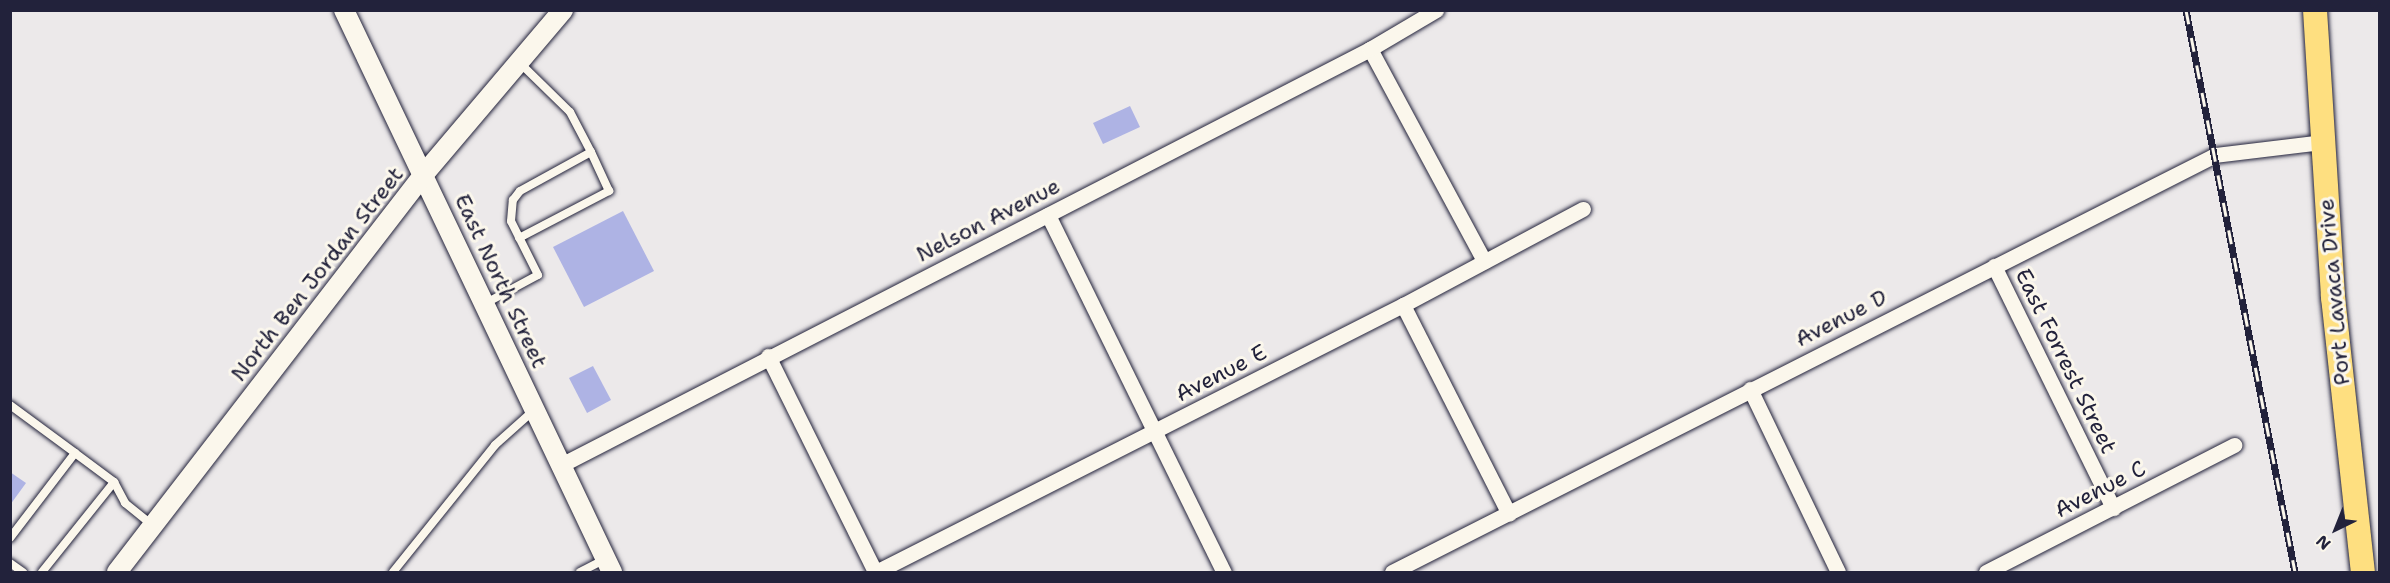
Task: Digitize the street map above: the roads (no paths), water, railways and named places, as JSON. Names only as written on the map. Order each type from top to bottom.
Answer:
[{"type":"main road","name":"Port Lavaca Drive","points":[[2315,10],[2322,142],[2345,430],[2363,573]]},
{"type":"street","name":"East North Street","points":[[344,10],[424,174],[559,466],[608,566]]},
{"type":"street","name":"North Ben Jordan Street","points":[[117,573],[424,174],[563,10]]},
{"type":"street","name":"Nelson Avenue","points":[[559,466],[768,356],[1370,49],[1436,10]]},
{"type":"street","points":[[1370,49],[1484,261]]},
{"type":"street","name":"Avenue D","points":[[1392,573],[1750,389],[2215,155],[2322,142]]},
{"type":"street","name":"Avenue E","points":[[876,573],[1403,305],[1583,209]]},
{"type":"street","points":[[1048,215],[1224,573]]},
{"type":"street","name":"East Forrest Street","points":[[1994,266],[2113,508]]},
{"type":"street","points":[[1403,305],[1509,514]]},
{"type":"street","points":[[768,356],[876,573]]},
{"type":"street","points":[[1750,389],[1838,573]]},
{"type":"street","name":"Avenue C","points":[[1986,573],[2235,445]]},
{"type":"lane","points":[[519,62],[570,112],[609,191],[519,238]]},
{"type":"lane","points":[[485,304],[538,275],[511,221],[513,200],[520,191],[591,152]]},
{"type":"lane","points":[[10,405],[114,482],[125,503],[153,526]]},
{"type":"lane","points":[[393,573],[495,445],[534,410]]},
{"type":"lane","points":[[10,538],[75,453]]},
{"type":"lane","points":[[42,573],[114,482]]},
{"type":"lane","points":[[10,564],[22,573]]},
{"type":"lane","points":[[580,573],[608,566]]},
{"type":"railway","points":[[2186,10],[2295,572]]}]
